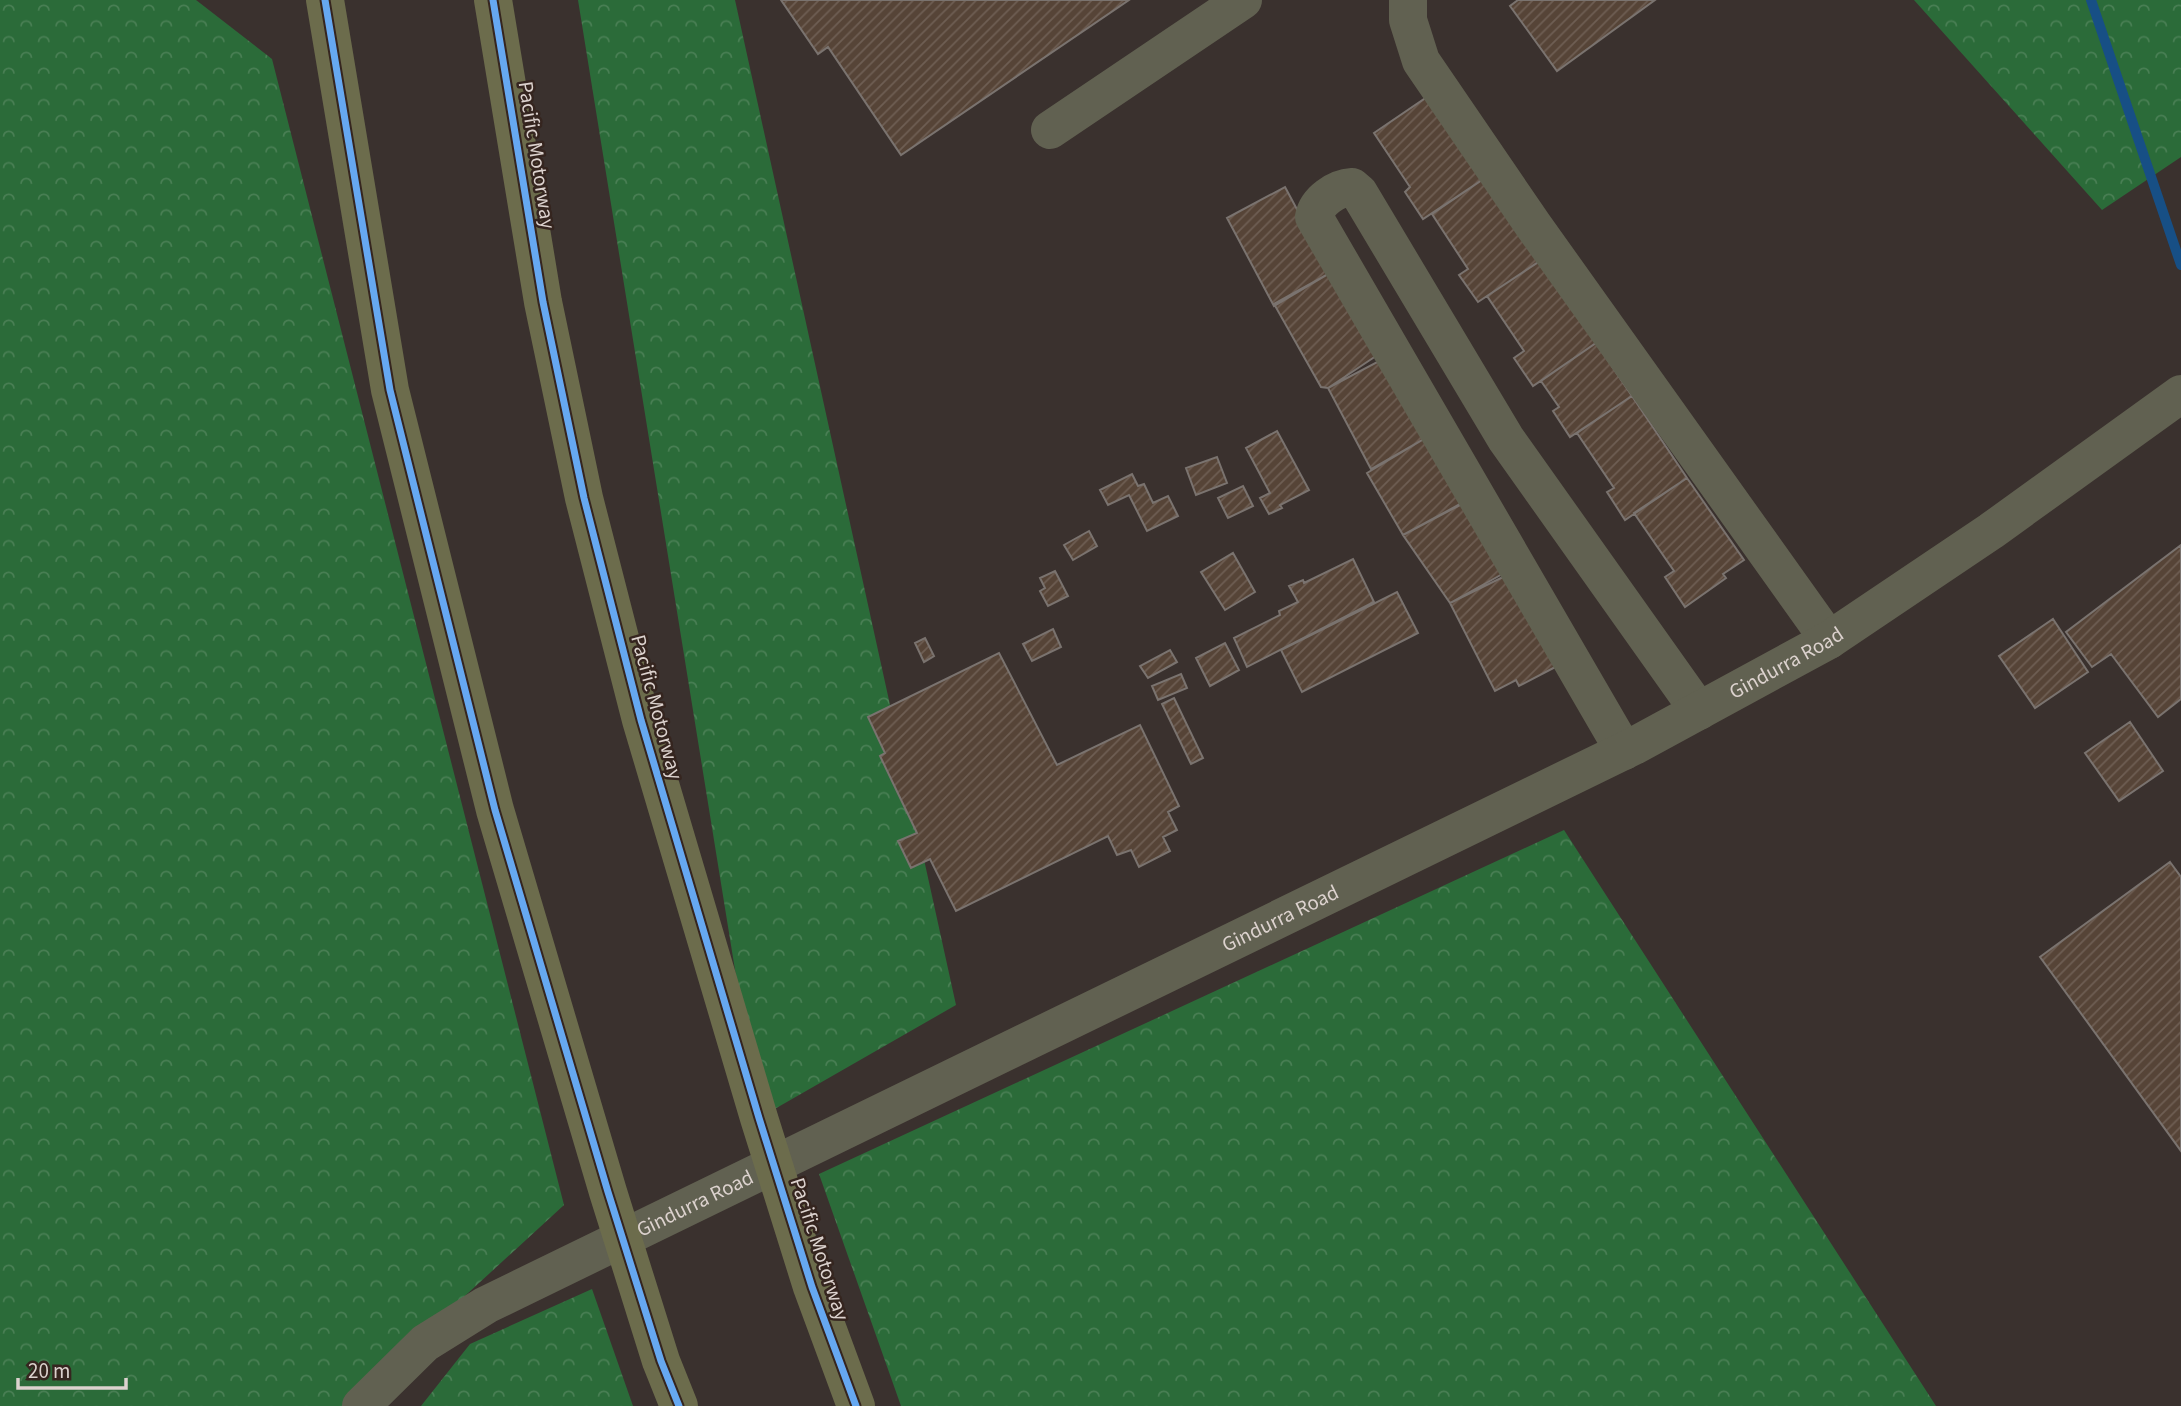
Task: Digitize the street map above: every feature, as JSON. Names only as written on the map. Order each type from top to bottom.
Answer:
[{"type":"highway","points":[[326,0],[390,390],[495,810],[608,1192],[679,1406]]},
{"type":"highway","name":"Pacific Motorway","points":[[493,0],[543,302],[584,498],[641,720],[759,1118],[812,1287],[856,1406]]},
{"type":"street","points":[[1050,130],[1242,0]]},
{"type":"street","points":[[1408,0],[1408,20],[1421,61],[1541,236],[1829,640]]},
{"type":"street","points":[[1625,751],[1314,217],[1316,208],[1323,200],[1344,188],[1352,187],[1359,193],[1506,439],[1699,711]]},
{"type":"street","name":"Gindurra Road","points":[[361,1406],[425,1343],[486,1305],[1625,751],[1829,640],[1991,531],[2181,394]]},
{"type":"green space","points":[[0,0],[196,0],[272,59],[564,1205],[345,1406],[0,1406]]},
{"type":"green space","points":[[578,0],[735,0],[956,1005],[759,1118]]},
{"type":"green space","points":[[1914,0],[2181,0],[2181,157],[2102,210]]},
{"type":"green space","points":[[1564,830],[1936,1406],[901,1406],[819,1174]]},
{"type":"green space","points":[[592,1289],[633,1406],[421,1406],[470,1344]]},
{"type":"building","points":[[781,0],[1129,0],[901,155],[828,47],[818,54]]},
{"type":"building","points":[[1518,0],[1655,0],[1557,71],[1510,6]]},
{"type":"building","points":[[1430,95],[1485,178],[1423,219],[1405,192],[1410,187],[1374,133]]},
{"type":"building","points":[[1485,178],[1540,261],[1478,302],[1459,275],[1468,269],[1432,214]]},
{"type":"building","points":[[1285,187],[1315,243],[1335,270],[1274,306],[1227,218]]},
{"type":"building","points":[[1540,261],[1596,343],[1533,386],[1514,358],[1524,351],[1487,296]]},
{"type":"building","points":[[1335,270],[1379,354],[1328,388],[1321,387],[1274,304]]},
{"type":"building","points":[[1596,343],[1632,396],[1570,437],[1553,411],[1559,407],[1541,381]]},
{"type":"building","points":[[1381,360],[1429,436],[1371,469],[1328,388]]},
{"type":"building","points":[[1632,396],[1687,478],[1625,520],[1607,492],[1614,488],[1577,433]]},
{"type":"building","points":[[1277,431],[1309,490],[1269,514],[1260,498],[1270,493],[1246,448]]},
{"type":"building","points":[[1429,436],[1473,497],[1403,535],[1367,473]]},
{"type":"building","points":[[1217,457],[1227,483],[1196,495],[1186,468]]},
{"type":"building","points":[[1132,474],[1138,486],[1144,484],[1153,503],[1168,496],[1178,516],[1147,531],[1129,495],[1108,505],[1100,490]]},
{"type":"building","points":[[1687,478],[1744,560],[1723,574],[1726,578],[1685,607],[1665,577],[1674,571],[1634,513]]},
{"type":"building","points":[[1243,486],[1253,506],[1228,518],[1218,498]]},
{"type":"building","points":[[1462,504],[1506,572],[1450,603],[1403,535]]},
{"type":"building","points":[[1089,531],[1097,546],[1073,560],[1064,545]]},
{"type":"building","points":[[2181,545],[2181,699],[2158,717],[2111,654],[2092,667],[2066,632]]},
{"type":"building","points":[[1233,553],[1255,592],[1225,610],[1201,572]]},
{"type":"building","points":[[1353,559],[1374,602],[1247,667],[1234,638],[1280,615],[1279,611],[1298,602],[1289,586],[1303,580],[1304,583]]},
{"type":"building","points":[[1055,571],[1068,596],[1048,606],[1040,591],[1045,588],[1040,578]]},
{"type":"building","points":[[1507,575],[1563,663],[1519,686],[1516,680],[1495,691],[1450,603]]},
{"type":"building","points":[[1397,592],[1418,633],[1302,692],[1281,650]]},
{"type":"building","points":[[2053,619],[2088,672],[2035,708],[1999,656]]},
{"type":"building","points":[[1053,629],[1061,647],[1032,661],[1023,644]]},
{"type":"building","points":[[925,638],[934,656],[924,662],[915,643]]},
{"type":"building","points":[[1225,643],[1239,670],[1210,686],[1196,658]]},
{"type":"building","points":[[1170,650],[1177,662],[1148,678],[1140,666]]},
{"type":"building","points":[[999,653],[1057,765],[1140,725],[1179,806],[1168,812],[1177,830],[1163,837],[1170,851],[1139,867],[1131,850],[1117,855],[1108,836],[956,911],[930,859],[911,868],[898,841],[917,833],[880,756],[885,753],[868,717]]},
{"type":"building","points":[[1181,674],[1187,688],[1158,700],[1152,686]]},
{"type":"building","points":[[1174,698],[1203,758],[1191,764],[1162,704]]},
{"type":"building","points":[[2130,722],[2163,771],[2119,801],[2085,753]]},
{"type":"building","points":[[2170,862],[2181,877],[2181,1151],[2040,957]]},
{"type":"waterway","points":[[2091,0],[2181,265]]},
{"type":"cycle path","points":[[325,0],[390,390],[495,810],[608,1192],[661,1361],[679,1406]]},
{"type":"cycle path","points":[[493,0],[543,302],[584,498],[641,720],[759,1118],[812,1287],[856,1406]]}]
